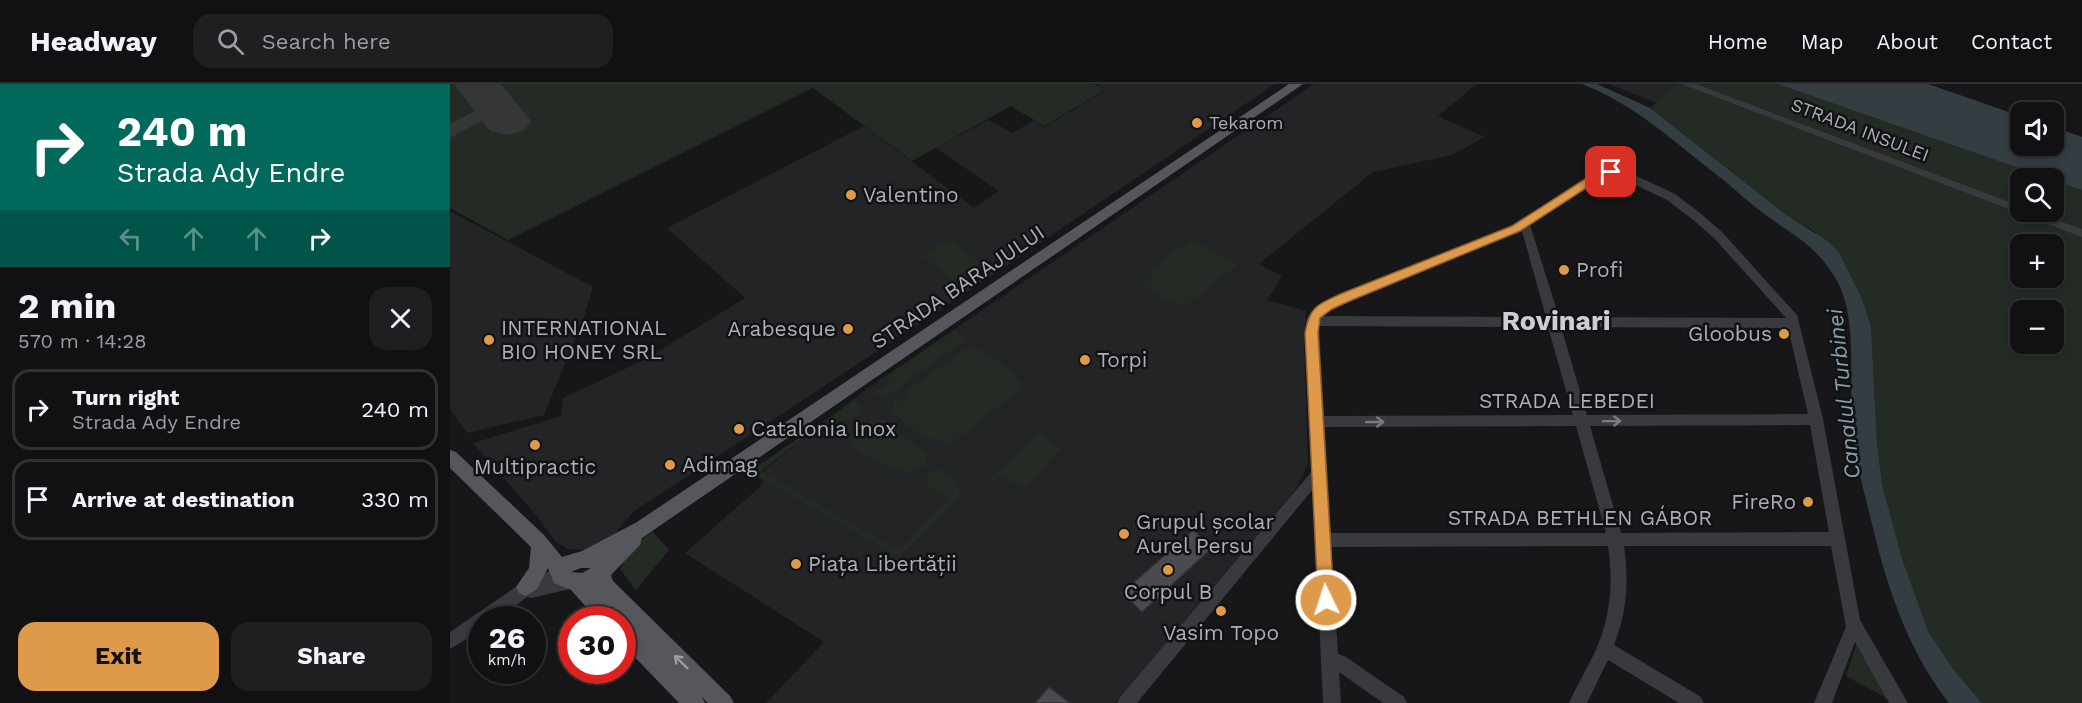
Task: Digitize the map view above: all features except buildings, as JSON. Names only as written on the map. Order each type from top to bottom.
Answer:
[{"type":"main road","name":"STRADA BARAJULUI","points":[[571,571],[644,528],[1297,84]]},
{"type":"main road","points":[[450,457],[538,543],[612,606]]},
{"type":"main road","name":"STRADA BARAJULUI","points":[[602,570],[644,528]]},
{"type":"main road","points":[[526,587],[536,575],[540,564],[538,543]]},
{"type":"main road","points":[[618,606],[612,573],[622,550]]},
{"type":"main road","points":[[571,571],[590,580],[602,570],[605,586],[616,606]]},
{"type":"main road","points":[[636,627],[723,703]]},
{"type":"main road","points":[[636,644],[694,703]]},
{"type":"street","name":"STRADA INSULEI","points":[[1687,84],[2010,206]]},
{"type":"street","points":[[1330,700],[1330,661],[1312,321],[1314,316],[1328,305],[1508,232],[1601,174],[1615,172],[1627,175],[1671,197],[1706,225],[1787,309],[1793,323],[1816,419],[1850,612],[1856,632],[1899,703]]},
{"type":"street","name":"STRADA INSULEI","points":[[2052,222],[2082,233]]},
{"type":"street","points":[[1524,224],[1615,539],[1620,570],[1618,610],[1605,649],[1578,703]]},
{"type":"street","points":[[1312,321],[1793,323]]},
{"type":"street","name":"STRADA LEBEDEI","points":[[1317,422],[1816,419]]},
{"type":"street","points":[[1126,703],[1320,471]]},
{"type":"street","name":"STRADA BETHLEN GÁBOR","points":[[1322,540],[1838,539]]},
{"type":"street","points":[[502,606],[526,587],[546,577],[571,571]]},
{"type":"street","points":[[508,602],[571,571]]},
{"type":"street","points":[[450,641],[468,629]]},
{"type":"street","points":[[1823,703],[1850,633],[1856,632]]},
{"type":"street","points":[[1605,649],[1695,703]]},
{"type":"street","points":[[1330,661],[1340,663],[1398,703]]},
{"type":"shaded area","points":[[450,84],[1094,84],[1105,90],[1044,126],[1011,106],[912,161],[813,88],[508,240],[450,208]]},
{"type":"shaded area","points":[[1096,84],[1275,84],[999,271],[633,512],[606,544],[587,550],[568,549],[555,541],[536,515],[473,443],[561,416],[563,398],[646,359],[745,298],[667,228],[864,126],[974,208],[999,191],[936,148],[988,120],[1013,133],[1034,120],[1044,127],[1106,90]]},
{"type":"shaded area","points":[[1314,84],[1481,84],[1475,85],[1438,116],[1485,137],[1452,155],[1373,172],[1259,264],[1282,276],[1267,300],[1306,311],[1304,342],[1308,464],[1296,489],[1115,703],[766,703],[824,642],[685,553],[762,485],[764,470],[865,390]]},
{"type":"shaded area","name":"Canalul Turbinei","points":[[1582,84],[1597,84],[1650,108],[1785,214],[1829,242],[1839,253],[1862,299],[1871,327],[1877,443],[1882,485],[1902,559],[1928,631],[1954,670],[1982,703],[1949,703],[1920,659],[1898,612],[1875,537],[1856,455],[1853,436],[1848,314],[1836,279],[1829,268],[1806,244],[1756,208],[1669,137],[1619,102]]},
{"type":"shaded area","points":[[1609,84],[1676,84],[1680,86],[1662,105]]},
{"type":"shaded area","points":[[1677,84],[1777,84],[2020,168],[2010,168],[2010,222],[2064,222],[2064,184],[2082,190],[2082,703],[1982,703],[1954,670],[1928,631],[1889,519],[1882,485],[1877,443],[1871,327],[1814,231],[1785,214],[1650,108]]},
{"type":"shaded area","points":[[1777,84],[1928,84],[2010,113],[2010,156],[2064,156],[2064,131],[2082,137],[2082,190],[2064,184],[2064,168],[2019,168]]},
{"type":"shaded area","points":[[450,211],[593,287],[584,317],[544,415],[467,433],[450,409]]},
{"type":"shaded area","points":[[1192,239],[1237,265],[1184,307],[1171,299],[1167,301],[1143,283],[1154,274],[1149,270]]},
{"type":"shaded area","points":[[949,240],[981,263],[954,280],[922,256]]},
{"type":"shaded area","points":[[954,330],[966,339],[893,392],[883,396],[872,394],[891,381],[886,377],[936,343],[939,345],[947,339],[944,337]]},
{"type":"shaded area","points":[[975,348],[987,353],[1009,370],[1020,382],[1022,386],[1020,390],[949,445],[938,439],[924,438],[892,413],[891,409],[896,399],[902,402],[908,398],[902,394],[963,350]]},
{"type":"shaded area","points":[[855,400],[861,407],[856,416],[848,420],[829,419],[761,471],[900,551],[948,499],[928,486],[926,482],[929,473],[943,470],[960,485],[959,497],[899,557],[753,474],[753,469]]},
{"type":"shaded area","points":[[874,419],[884,420],[925,453],[927,460],[921,468],[912,472],[891,468],[852,445],[851,436],[862,423]]},
{"type":"shaded area","points":[[1038,433],[1061,449],[1023,488],[999,475],[994,480],[993,477]]},
{"type":"shaded area","points":[[652,531],[669,550],[636,590],[620,569],[632,548]]},
{"type":"shaded area","points":[[1857,642],[1896,703],[1846,676]]},
{"type":"taxiway","points":[[450,132],[495,106]]},
{"type":"runway","points":[[477,84],[507,121]]},
{"type":"place","name":"Tekarom","points":[[1197,123]]},
{"type":"place","name":"Valentino","points":[[851,195]]},
{"type":"place","name":"Profi","points":[[1564,270]]},
{"type":"place","name":"Arabesque","points":[[848,329]]},
{"type":"place","name":"Gloobus","points":[[1784,334]]},
{"type":"place","name":"INTERNATIONAL BIO HONEY SRL","points":[[489,340]]},
{"type":"place","name":"Torpi","points":[[1085,360]]},
{"type":"place","name":"Catalonia Inox","points":[[739,429]]},
{"type":"place","name":"Multipractic","points":[[535,445]]},
{"type":"place","name":"Adimag","points":[[670,465]]},
{"type":"place","name":"FireRo","points":[[1808,502]]},
{"type":"place","name":"Grupul școlar Aurel Persu","points":[[1124,534]]},
{"type":"place","name":"Piața Libertății","points":[[796,564]]},
{"type":"place","name":"Corpul B","points":[[1168,570]]},
{"type":"place","name":"Vasim Topo","points":[[1221,611]]},
{"type":"district","name":"Rovinari","points":[[1556,321]]},
{"type":"route","points":[[1326,600],[1311,333],[1314,316],[1328,305],[1348,296],[1516,229],[1596,176],[1611,172]]}]
